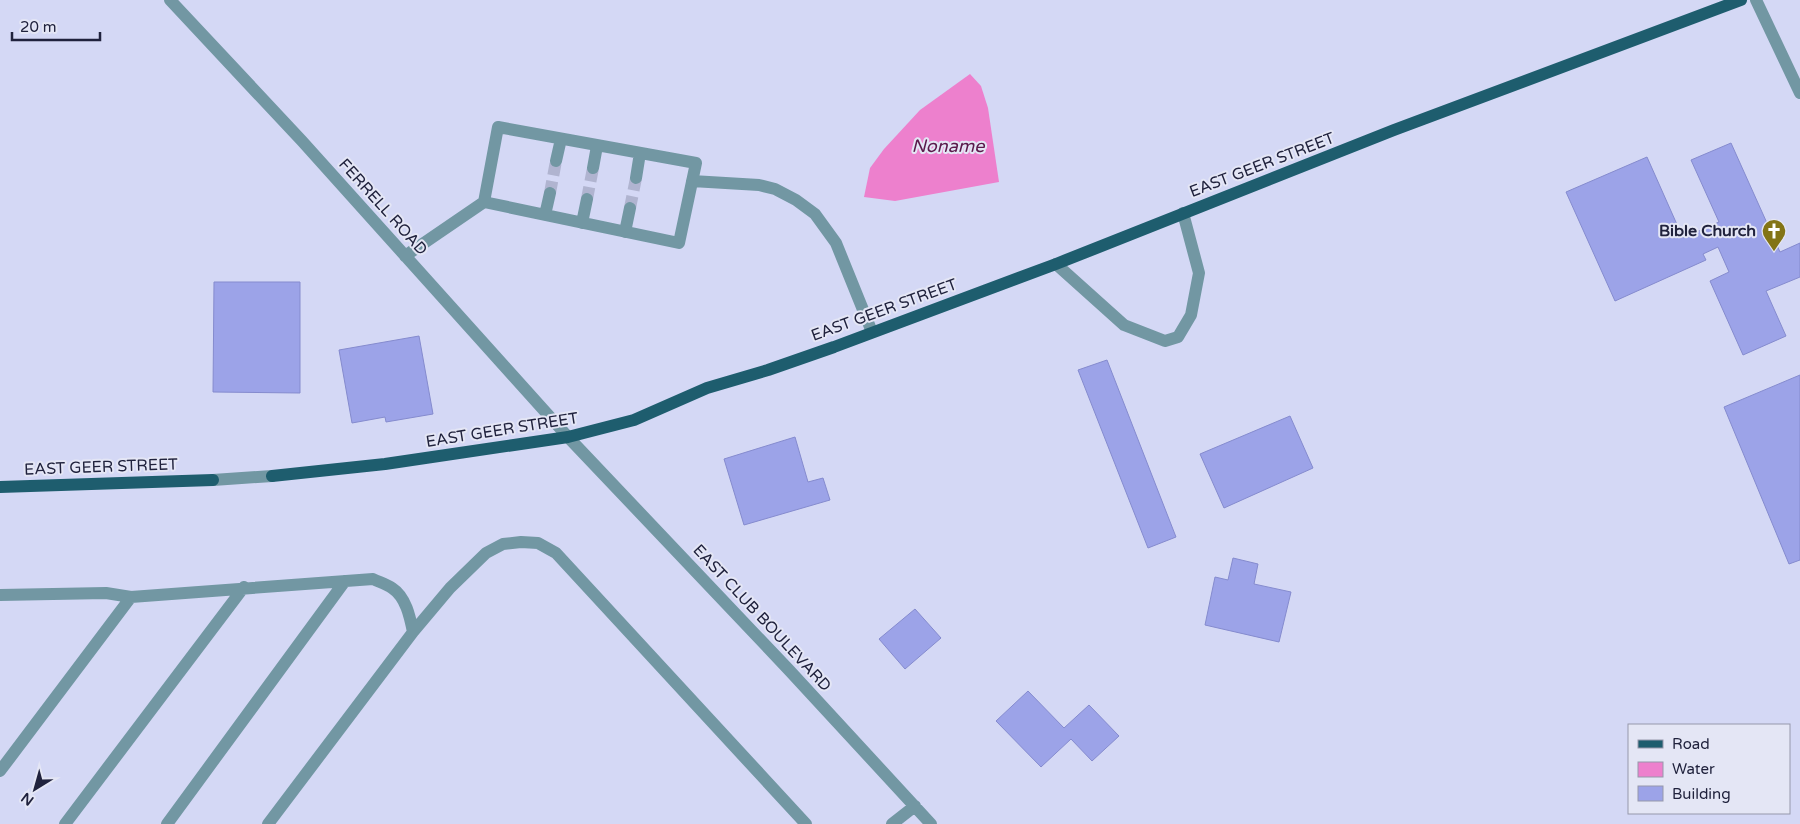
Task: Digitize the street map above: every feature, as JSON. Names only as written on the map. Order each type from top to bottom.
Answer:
[{"type":"main road","name":"EAST GEER STREET","points":[[272,476],[385,464],[568,437],[634,420],[707,388],[768,370],[1056,264],[1394,130],[1741,0]]},
{"type":"main road","name":"EAST GEER STREET","points":[[0,487],[213,480]]},
{"type":"street","name":"FERRELL ROAD","points":[[170,0],[302,141],[568,437]]},
{"type":"street","points":[[1756,0],[1800,93]]},
{"type":"street","points":[[405,256],[484,202],[498,127],[696,163],[678,243],[484,202]]},
{"type":"street","points":[[556,160],[561,139]]},
{"type":"street","points":[[593,168],[597,146]]},
{"type":"street","points":[[636,178],[640,153]]},
{"type":"street","points":[[692,182],[759,185],[796,200],[815,214],[836,243],[872,332]]},
{"type":"street","points":[[545,215],[550,193]]},
{"type":"street","points":[[582,223],[587,200]]},
{"type":"street","points":[[625,232],[630,208]]},
{"type":"street","points":[[1056,264],[1124,325],[1165,341],[1178,337],[1191,315],[1199,273],[1183,214]]},
{"type":"street","name":"EAST CLUB BOULEVARD","points":[[568,437],[789,670],[931,824]]},
{"type":"street","name":"EAST GEER STREET","points":[[213,480],[272,476]]},
{"type":"street","points":[[268,824],[414,632],[450,588],[486,553],[503,544],[521,542],[538,543],[556,553],[806,824]]},
{"type":"street","points":[[0,595],[106,593],[131,597],[244,587],[373,579],[393,588],[403,601],[410,616],[414,632]]},
{"type":"street","points":[[167,824],[345,581]]},
{"type":"street","points":[[66,824],[244,587]]},
{"type":"street","points":[[0,772],[131,597]]},
{"type":"street","points":[[892,824],[915,806]]},
{"type":"water","name":"Noname","points":[[970,74],[981,86],[988,108],[999,182],[895,201],[864,197],[870,168],[884,149],[920,110]]},
{"type":"building","points":[[1731,143],[1780,252],[1800,243],[1800,277],[1766,291],[1786,336],[1743,355],[1710,281],[1729,272],[1718,247],[1703,254],[1706,260],[1615,301],[1566,192],[1647,157],[1683,238],[1719,222],[1691,160]]},
{"type":"building","points":[[214,282],[300,282],[300,393],[213,392]]},
{"type":"building","points":[[419,336],[433,414],[386,422],[385,417],[352,423],[339,350]]},
{"type":"building","points":[[1107,360],[1176,537],[1148,548],[1078,370]]},
{"type":"building","points":[[1800,375],[1800,560],[1789,564],[1724,407]]},
{"type":"building","points":[[1290,416],[1313,468],[1224,508],[1200,454]]},
{"type":"building","points":[[795,437],[808,482],[823,478],[830,500],[744,525],[724,459]]},
{"type":"building","points":[[1233,558],[1258,564],[1254,584],[1291,592],[1279,642],[1205,625],[1215,577],[1228,580]]},
{"type":"building","points":[[915,609],[941,638],[905,669],[879,639]]},
{"type":"building","points":[[1028,691],[1064,728],[1089,705],[1119,736],[1092,761],[1071,739],[1041,767],[996,721]]},
{"type":"tunnel","points":[[550,193],[556,161]]},
{"type":"tunnel","points":[[587,199],[593,168]]},
{"type":"tunnel","points":[[630,208],[636,178]]},
{"type":"place","name":"Bible Church","points":[[1774,252]]}]
